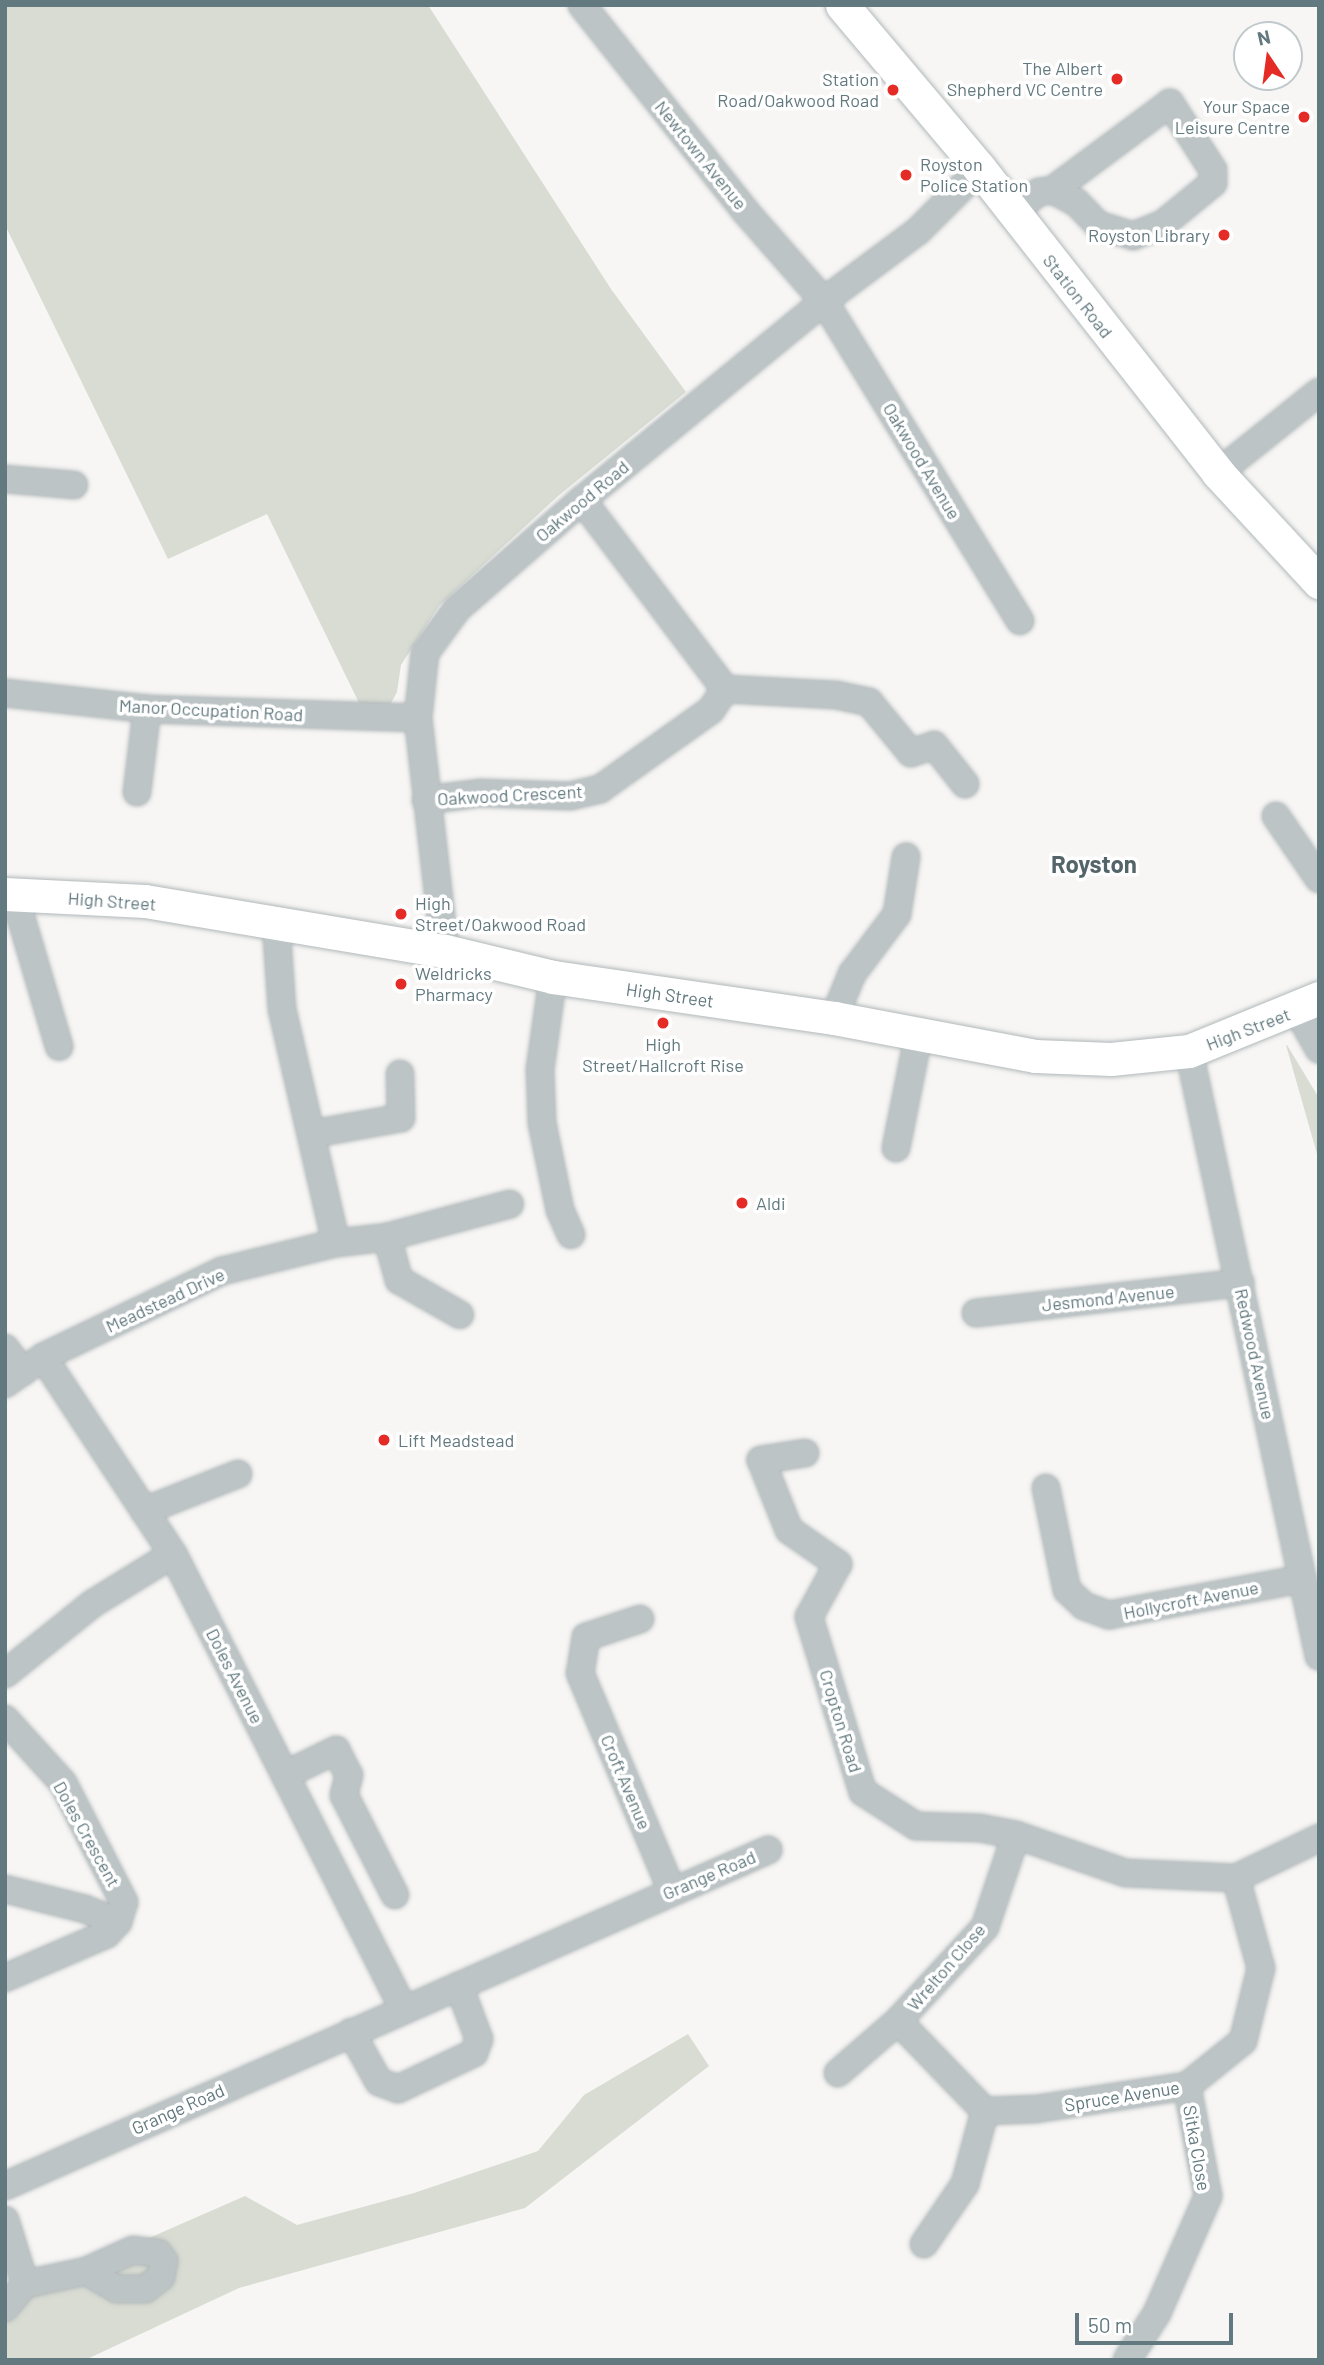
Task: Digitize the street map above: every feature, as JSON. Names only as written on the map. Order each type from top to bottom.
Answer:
[{"type":"main road","name":"Station Road","points":[[842,5],[980,169],[1217,473],[1319,582]]},
{"type":"main road","name":"High Street","points":[[10,894],[145,901],[445,951],[553,977],[834,1018],[1035,1056],[1111,1059],[1189,1051],[1308,1004]]},
{"type":"street","name":"Newtown Avenue","points":[[582,5],[746,212],[824,301]]},
{"type":"street","points":[[1013,212],[1039,192],[1053,190],[1170,103],[1213,170],[1213,183],[1163,224],[1133,236],[1098,225],[1076,202],[1053,190]]},
{"type":"street","name":"Oakwood Road","points":[[445,951],[418,718],[425,653],[457,609],[582,500],[824,301],[918,231],[980,169]]},
{"type":"street","name":"Oakwood Avenue","points":[[824,301],[1020,621]]},
{"type":"street","points":[[1217,473],[1319,391]]},
{"type":"street","points":[[5,479],[74,485]]},
{"type":"street","points":[[582,500],[725,689],[836,695],[869,702],[911,753],[933,746],[965,784]]},
{"type":"street","name":"Oakwood Crescent","points":[[426,800],[480,793],[570,796],[600,789],[711,710],[725,689]]},
{"type":"street","name":"Manor Occupation Road","points":[[5,693],[147,709],[418,718]]},
{"type":"street","points":[[137,792],[147,709]]},
{"type":"street","points":[[1276,816],[1319,879]]},
{"type":"street","points":[[834,1018],[852,974],[897,914],[906,857]]},
{"type":"street","name":"High Street","points":[[10,894],[59,1046]]},
{"type":"street","points":[[276,923],[282,1009],[336,1242]]},
{"type":"street","points":[[553,977],[540,1069],[542,1123],[560,1210],[572,1235]]},
{"type":"street","points":[[1308,1004],[1319,1049]]},
{"type":"street","points":[[896,1148],[919,1033]]},
{"type":"street","name":"Redwood Avenue","points":[[1189,1051],[1319,1656]]},
{"type":"street","points":[[311,1134],[401,1118],[400,1074]]},
{"type":"street","name":"Meadstead Drive","points":[[24,1371],[222,1272],[336,1242],[387,1237],[510,1204]]},
{"type":"street","points":[[387,1237],[399,1280],[460,1315]]},
{"type":"street","name":"Jesmond Avenue","points":[[976,1313],[1240,1283]]},
{"type":"street","name":"Doles Avenue","points":[[5,1348],[144,1511],[173,1554],[404,2008]]},
{"type":"street","name":"Cropton Road","points":[[805,1452],[761,1460],[789,1530],[838,1564],[809,1617],[863,1791],[916,1826],[980,1828],[1016,1835],[1126,1873],[1237,1878],[1319,1839]]},
{"type":"street","points":[[144,1511],[238,1474]]},
{"type":"street","name":"Hollycroft Avenue","points":[[1046,1488],[1068,1590],[1084,1606],[1109,1615],[1301,1579]]},
{"type":"street","points":[[5,1674],[92,1604],[173,1554]]},
{"type":"street","name":"Croft Avenue","points":[[640,1619],[586,1637],[580,1674],[672,1891]]},
{"type":"street","name":"Doles Crescent","points":[[5,1719],[63,1783],[124,1902],[118,1922]]},
{"type":"street","points":[[285,1775],[336,1750],[349,1775],[344,1795],[395,1895]]},
{"type":"street","name":"Wrelton Close","points":[[838,2073],[898,2021],[985,1927],[1016,1835]]},
{"type":"street","name":"Grange Road","points":[[5,2186],[768,1850]]},
{"type":"street","name":"Spruce Avenue","points":[[985,2111],[1036,2109],[1187,2086],[1243,2041],[1261,1968],[1237,1878]]},
{"type":"street","points":[[5,1889],[85,1909],[118,1922],[107,1934],[5,1978]]},
{"type":"street","points":[[351,2032],[379,2082],[398,2089],[474,2053],[479,2039],[459,1986]]},
{"type":"street","points":[[898,2021],[985,2111],[965,2185],[924,2244]]},
{"type":"street","name":"Sitka Close","points":[[1127,2360],[1157,2313],[1208,2196],[1187,2086]]},
{"type":"street","points":[[5,2220],[25,2284]]},
{"type":"street","points":[[5,2308],[25,2284],[86,2271]]},
{"type":"shaded area","points":[[5,5],[428,5],[611,289],[686,392],[558,496],[439,606],[401,665],[397,692],[390,705],[361,707],[267,514],[168,559],[5,225]]},
{"type":"shaded area","points":[[1286,1045],[1319,1098],[1319,1161]]},
{"type":"shaded area","points":[[688,2034],[709,2066],[525,2208],[239,2288],[85,2360],[5,2360],[5,2301],[245,2196],[297,2225],[414,2193],[538,2151],[584,2095]]},
{"type":"place","name":"The Albert Shepherd VC Centre","points":[[1117,79]]},
{"type":"place","name":"Station Road/Oakwood Road","points":[[893,90]]},
{"type":"place","name":"Your Space Leisure Centre","points":[[1304,117]]},
{"type":"place","name":"Royston Police Station","points":[[906,175]]},
{"type":"place","name":"Royston Library","points":[[1224,235]]},
{"type":"place","name":"High Street/Oakwood Road","points":[[401,914]]},
{"type":"place","name":"Weldricks Pharmacy","points":[[401,984]]},
{"type":"place","name":"High Street/Hallcroft Rise","points":[[663,1023]]},
{"type":"place","name":"Aldi","points":[[742,1203]]},
{"type":"place","name":"Lift Meadstead","points":[[384,1440]]},
{"type":"district","name":"Royston","points":[[1094,864]]}]
